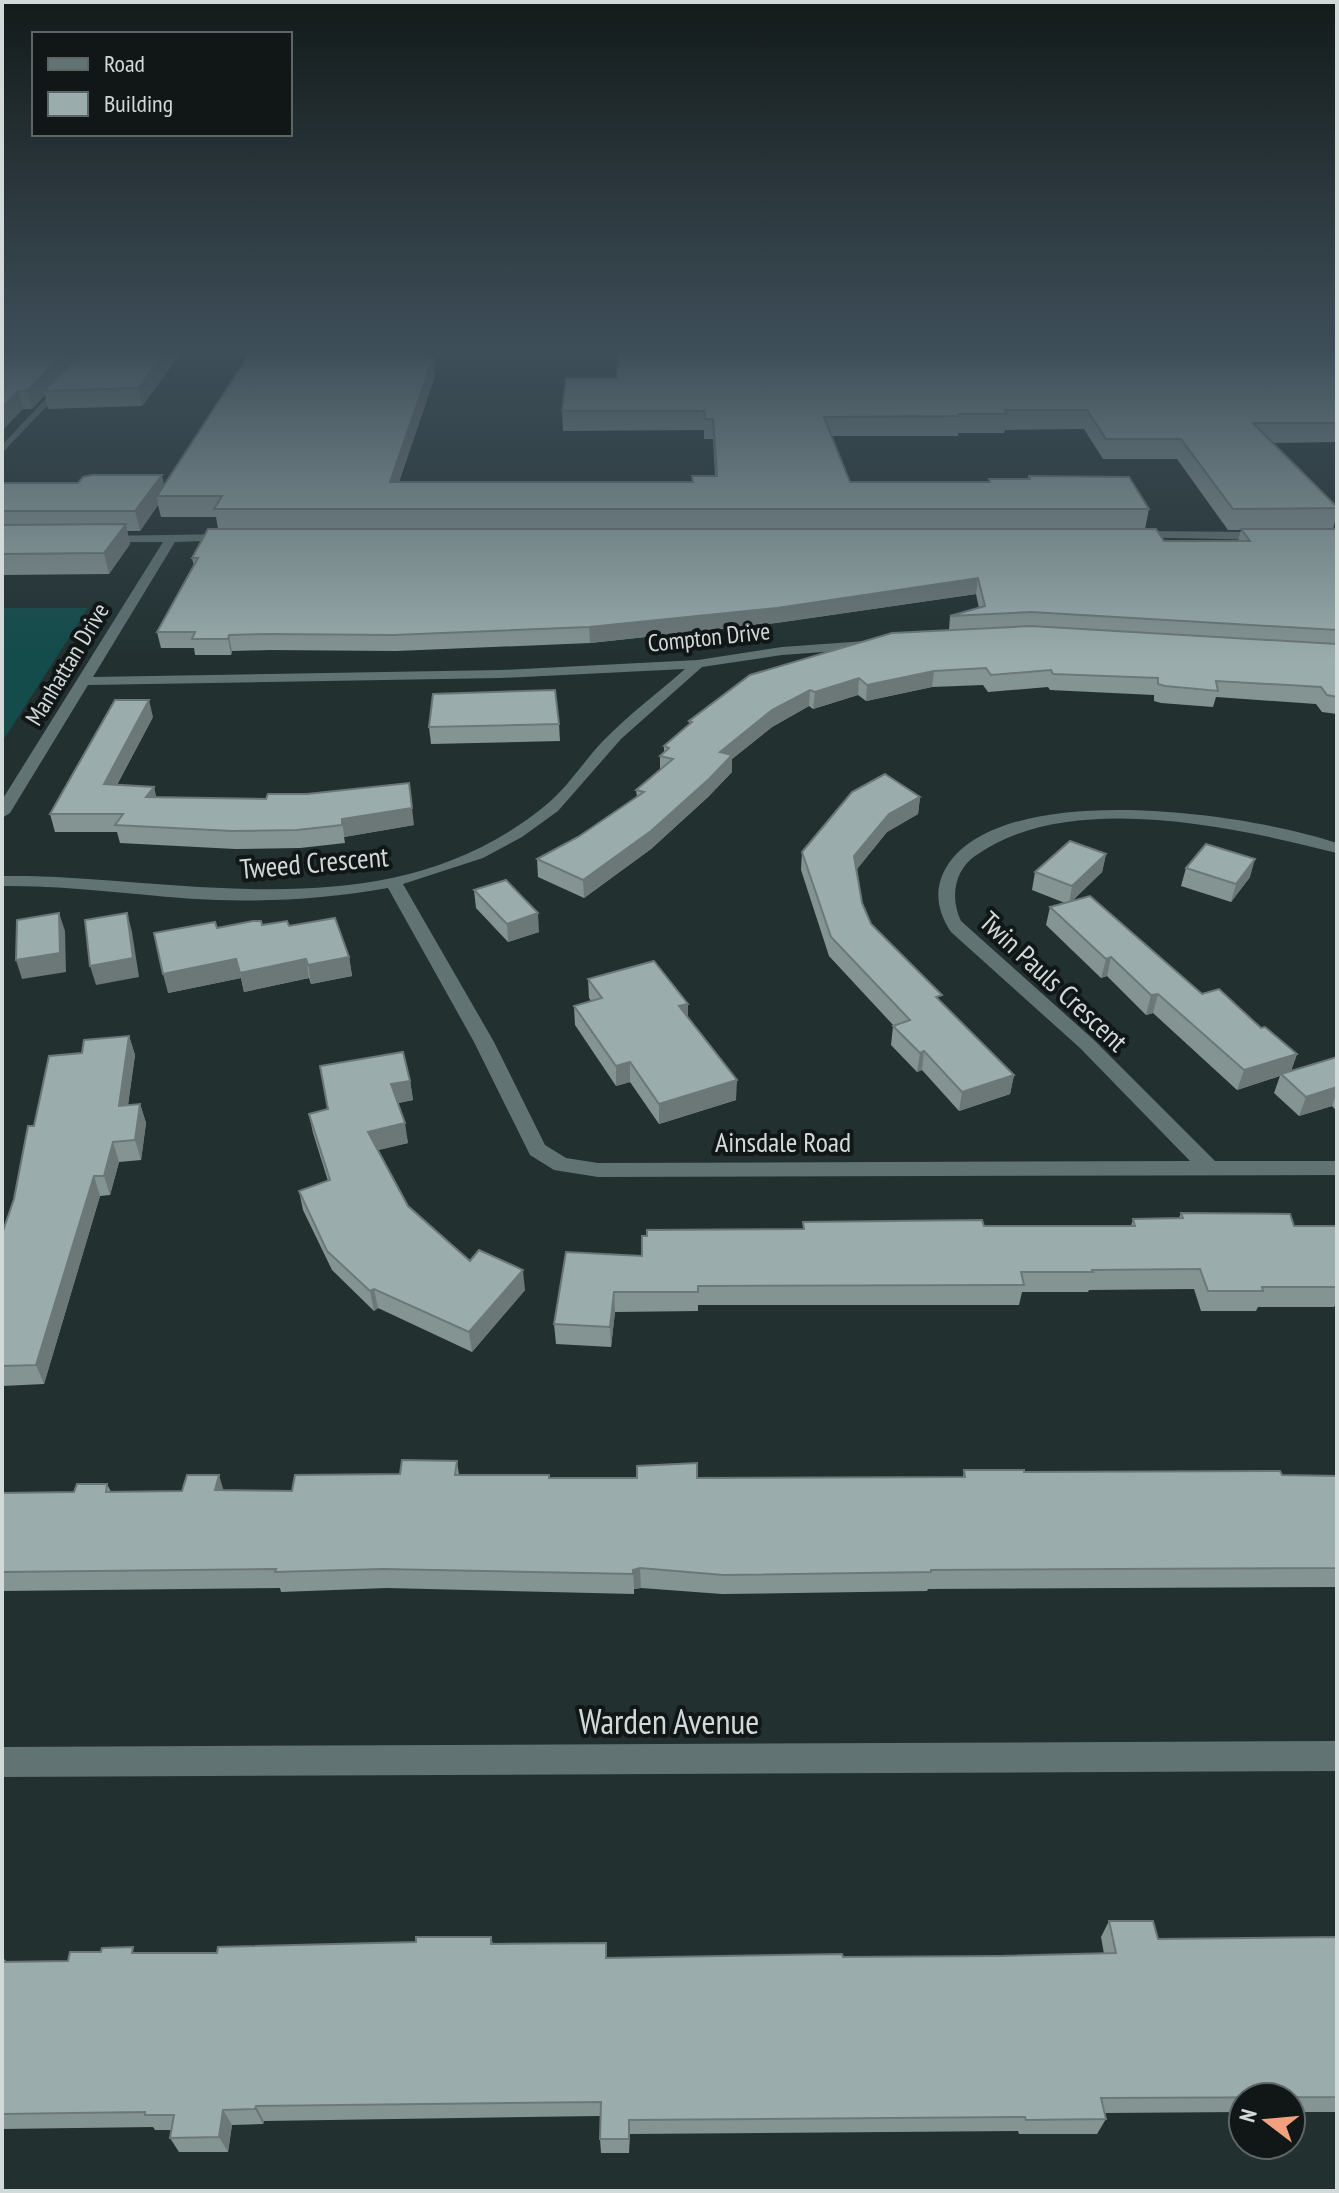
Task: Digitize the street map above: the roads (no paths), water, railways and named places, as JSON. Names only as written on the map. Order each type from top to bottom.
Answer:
[{"type":"street","points":[[1117,535],[1272,536]]},
{"type":"street","points":[[92,538],[250,538]]},
{"type":"street","name":"Manhattan Drive","points":[[2,813],[171,538]]},
{"type":"street","name":"Compton Drive","points":[[84,681],[430,677],[698,664],[782,651],[888,643]]},
{"type":"street","name":"Tweed Crescent","points":[[2,881],[215,895],[283,896],[394,884],[503,841],[527,826],[575,785],[614,737],[698,664]]},
{"type":"street","name":"Twin Pauls Crescent","points":[[1208,1167],[1087,1044],[957,928],[946,912],[945,894],[953,866],[996,834],[1037,822],[1090,814],[1151,816],[1236,826],[1298,837],[1337,848]]},
{"type":"street","name":"Ainsdale Road","points":[[394,884],[484,1042],[518,1107],[528,1135],[537,1150],[561,1165],[598,1170],[1337,1168]]},
{"type":"street","name":"Warden Avenue","points":[[2,1762],[1337,1756]]}]
